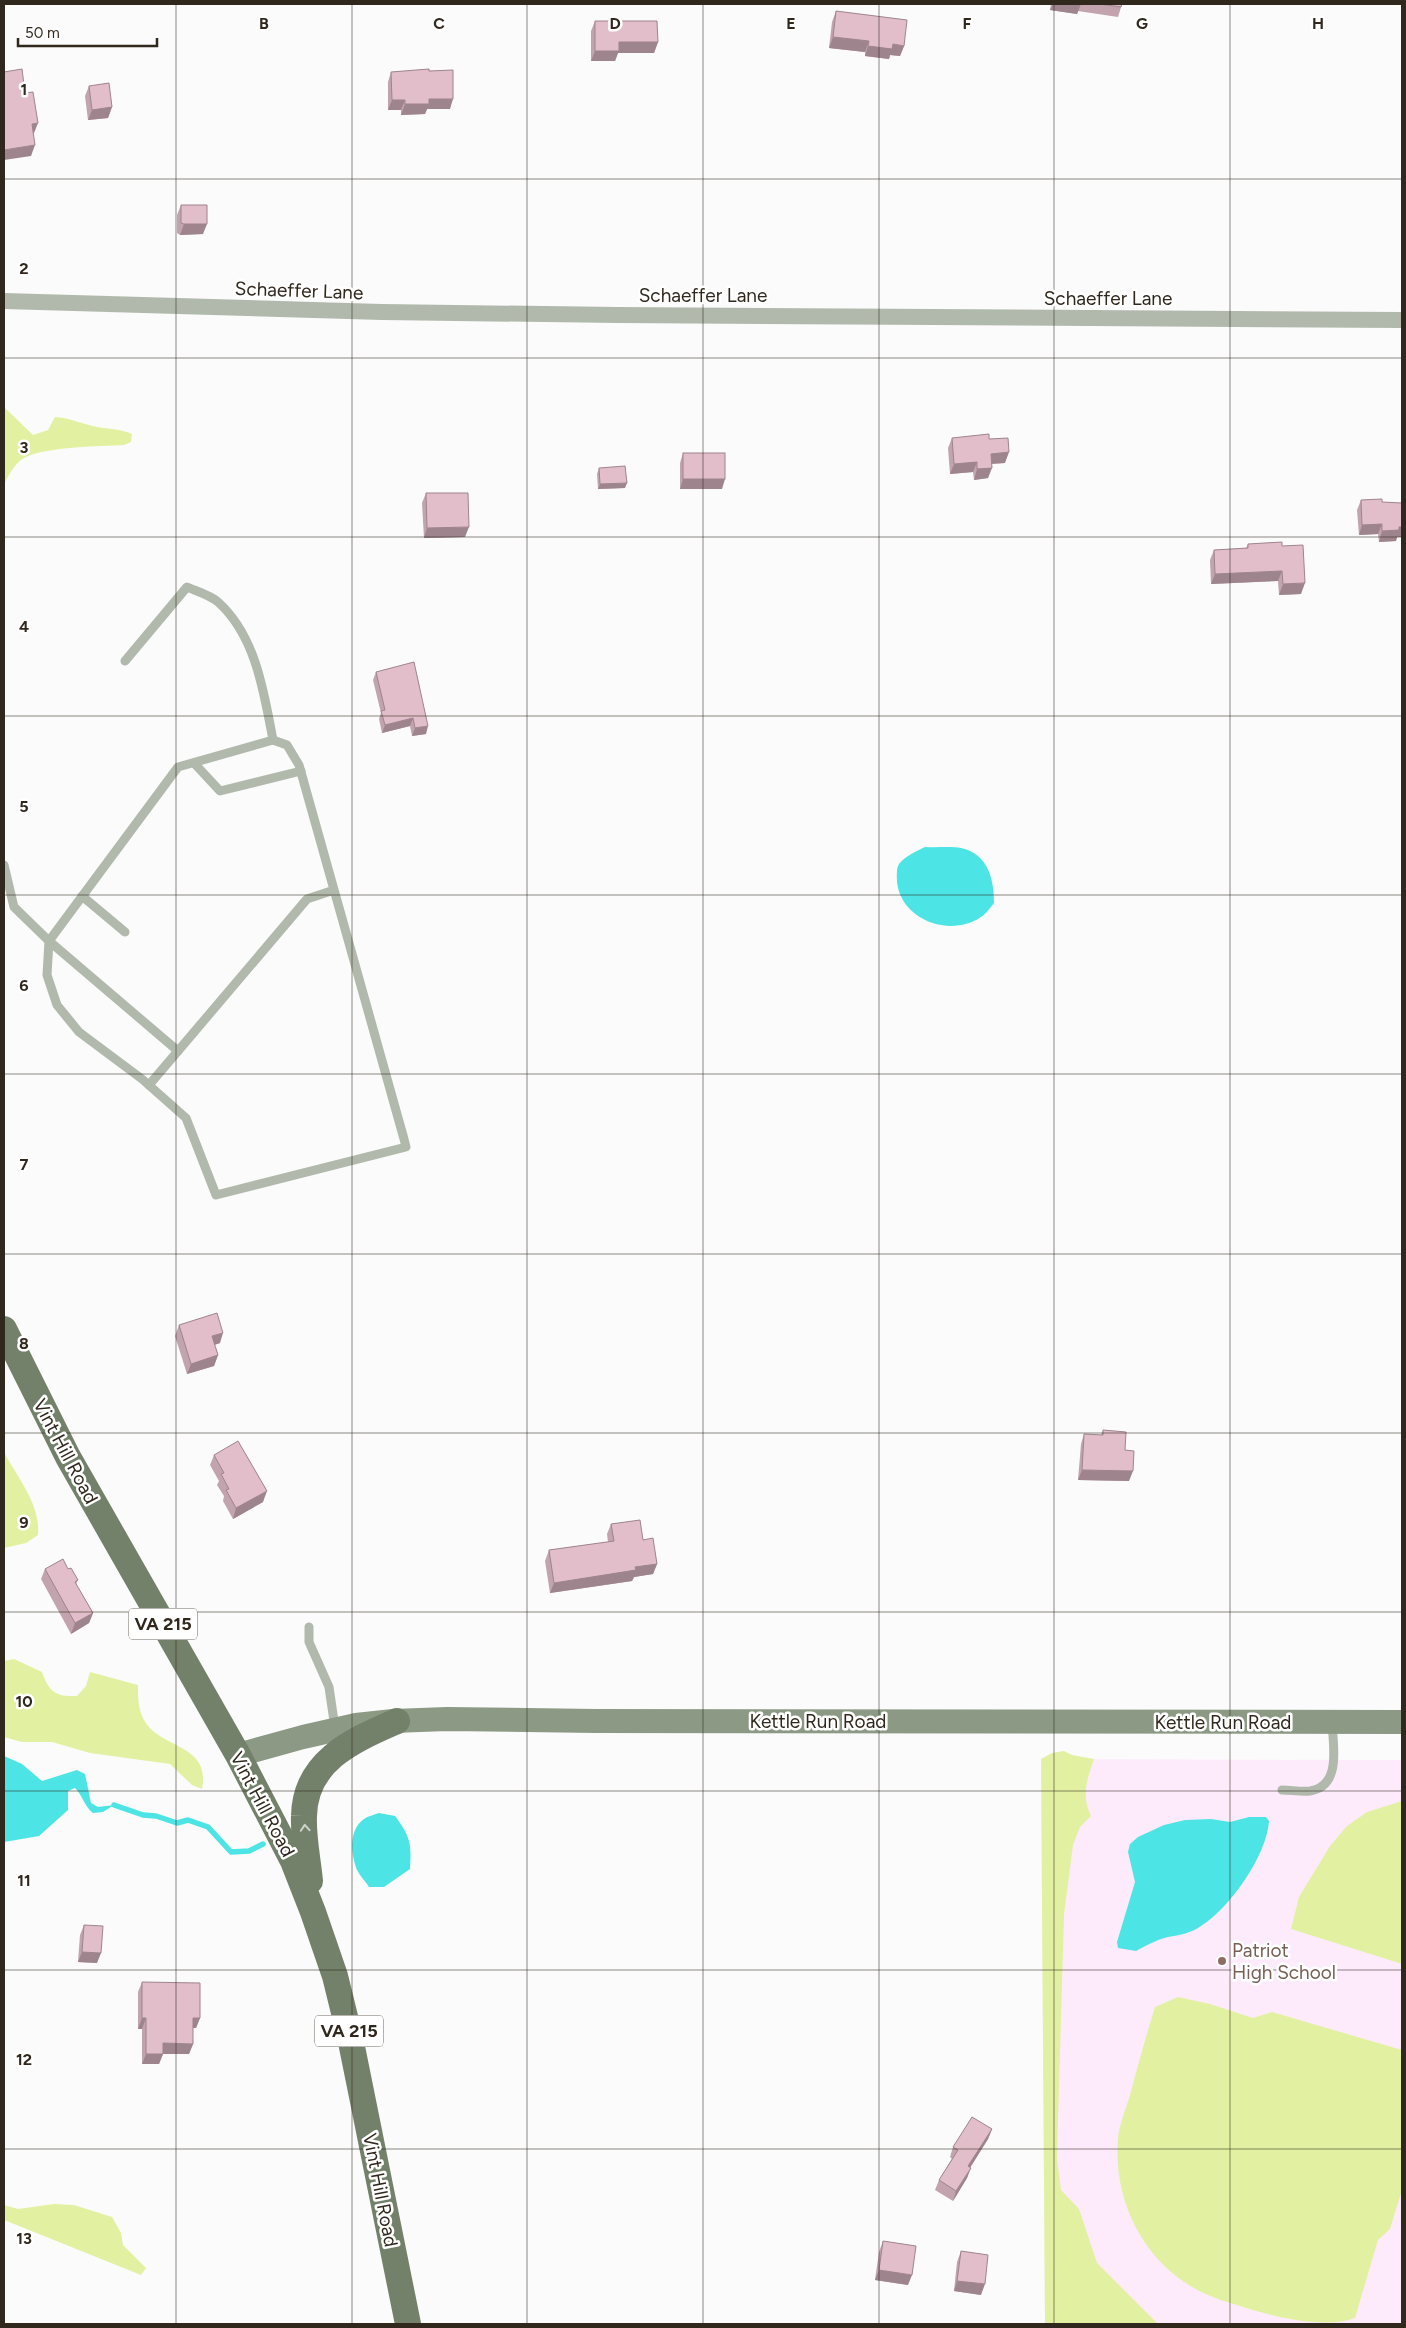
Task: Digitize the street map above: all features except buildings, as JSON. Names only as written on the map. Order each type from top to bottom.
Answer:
[{"type":"main road","name":"Vint Hill Road","points":[[4,1328],[68,1458],[238,1755],[293,1861],[314,1912],[335,1976],[350,2037],[408,2324]]},
{"type":"main road","points":[[314,1912],[304,1815],[310,1786],[321,1766],[338,1750],[398,1721]]},
{"type":"street","name":"Schaeffer Lane","points":[[4,301],[382,312],[599,315],[1402,320]]},
{"type":"street","name":"Kettle Run Road","points":[[238,1755],[335,1728],[398,1721],[1402,1722]]},
{"type":"lane","points":[[125,661],[187,586],[217,602],[245,635],[264,693],[273,740]]},
{"type":"lane","points":[[273,740],[287,745],[301,771],[406,1147],[216,1195],[186,1118],[150,1085],[79,1032],[57,1005],[47,975],[49,941],[178,767],[194,763],[273,740]]},
{"type":"lane","points":[[194,763],[220,791],[301,771]]},
{"type":"lane","points":[[4,865],[14,907],[49,941],[178,1051]]},
{"type":"lane","points":[[150,1085],[307,899],[334,890]]},
{"type":"lane","points":[[82,896],[125,932]]},
{"type":"lane","points":[[309,1627],[309,1642],[329,1687],[335,1728]]},
{"type":"lane","points":[[1282,1790],[1311,1791],[1329,1779],[1333,1765],[1332,1722]]},
{"type":"shaded area","name":"Patriot High School","points":[[1041,1759],[1402,1760],[1402,2324],[1045,2324]]},
{"type":"green space","points":[[4,407],[33,435],[48,430],[55,417],[128,432],[132,434],[131,442],[124,445],[55,450],[29,456],[16,465],[4,485]]},
{"type":"green space","points":[[4,1452],[32,1502],[38,1524],[38,1535],[26,1543],[4,1548]]},
{"type":"green space","points":[[14,1659],[42,1672],[47,1684],[54,1692],[59,1694],[77,1696],[86,1686],[90,1672],[138,1685],[139,1707],[144,1720],[152,1730],[192,1755],[199,1763],[203,1774],[202,1789],[192,1785],[170,1764],[90,1753],[52,1742],[22,1742],[4,1737],[4,1661]]},
{"type":"green space","points":[[1064,1751],[1072,1755],[1094,1759],[1086,1788],[1086,1801],[1091,1816],[1080,1827],[1073,1845],[1064,1915],[1057,2158],[1061,2190],[1079,2209],[1097,2263],[1158,2324],[1045,2324],[1041,1759],[1052,1753]]},
{"type":"green space","points":[[1402,1801],[1402,1964],[1291,1929],[1299,1897],[1330,1846],[1347,1826],[1367,1812]]},
{"type":"green space","points":[[1178,1997],[1210,2004],[1253,2018],[1272,2012],[1402,2050],[1402,2190],[1390,2229],[1378,2240],[1355,2318],[1344,2321],[1320,2322],[1280,2317],[1207,2295],[1192,2287],[1158,2260],[1134,2224],[1120,2183],[1118,2139],[1121,2122],[1155,2007]]},
{"type":"green space","points":[[54,2204],[74,2205],[112,2217],[121,2233],[123,2245],[146,2268],[141,2275],[4,2220],[4,2205],[18,2209]]},
{"type":"water","points":[[925,847],[961,848],[978,856],[988,869],[993,885],[994,903],[985,914],[969,923],[955,926],[942,925],[929,922],[907,906],[900,895],[897,882],[897,868],[904,859]]},
{"type":"water","points":[[4,1756],[22,1764],[42,1781],[77,1770],[85,1774],[91,1803],[98,1807],[114,1805],[103,1812],[93,1813],[75,1788],[68,1791],[68,1810],[39,1836],[4,1842]]},
{"type":"water","points":[[379,1813],[395,1816],[404,1829],[411,1853],[410,1869],[384,1887],[369,1887],[358,1872],[352,1843],[355,1830],[359,1824],[369,1816]]},
{"type":"water","points":[[1249,1817],[1266,1817],[1269,1821],[1267,1835],[1262,1849],[1245,1880],[1224,1907],[1201,1926],[1189,1932],[1159,1940],[1136,1951],[1118,1948],[1117,1942],[1135,1882],[1128,1852],[1130,1844],[1138,1837],[1164,1825],[1185,1820],[1211,1819],[1230,1822]]},
{"type":"waterway","points":[[114,1805],[143,1815],[156,1816],[177,1823],[188,1820],[208,1827],[231,1852],[249,1851],[263,1844]]},
{"type":"place","name":"Patriot High School","points":[[1222,1961]]}]
